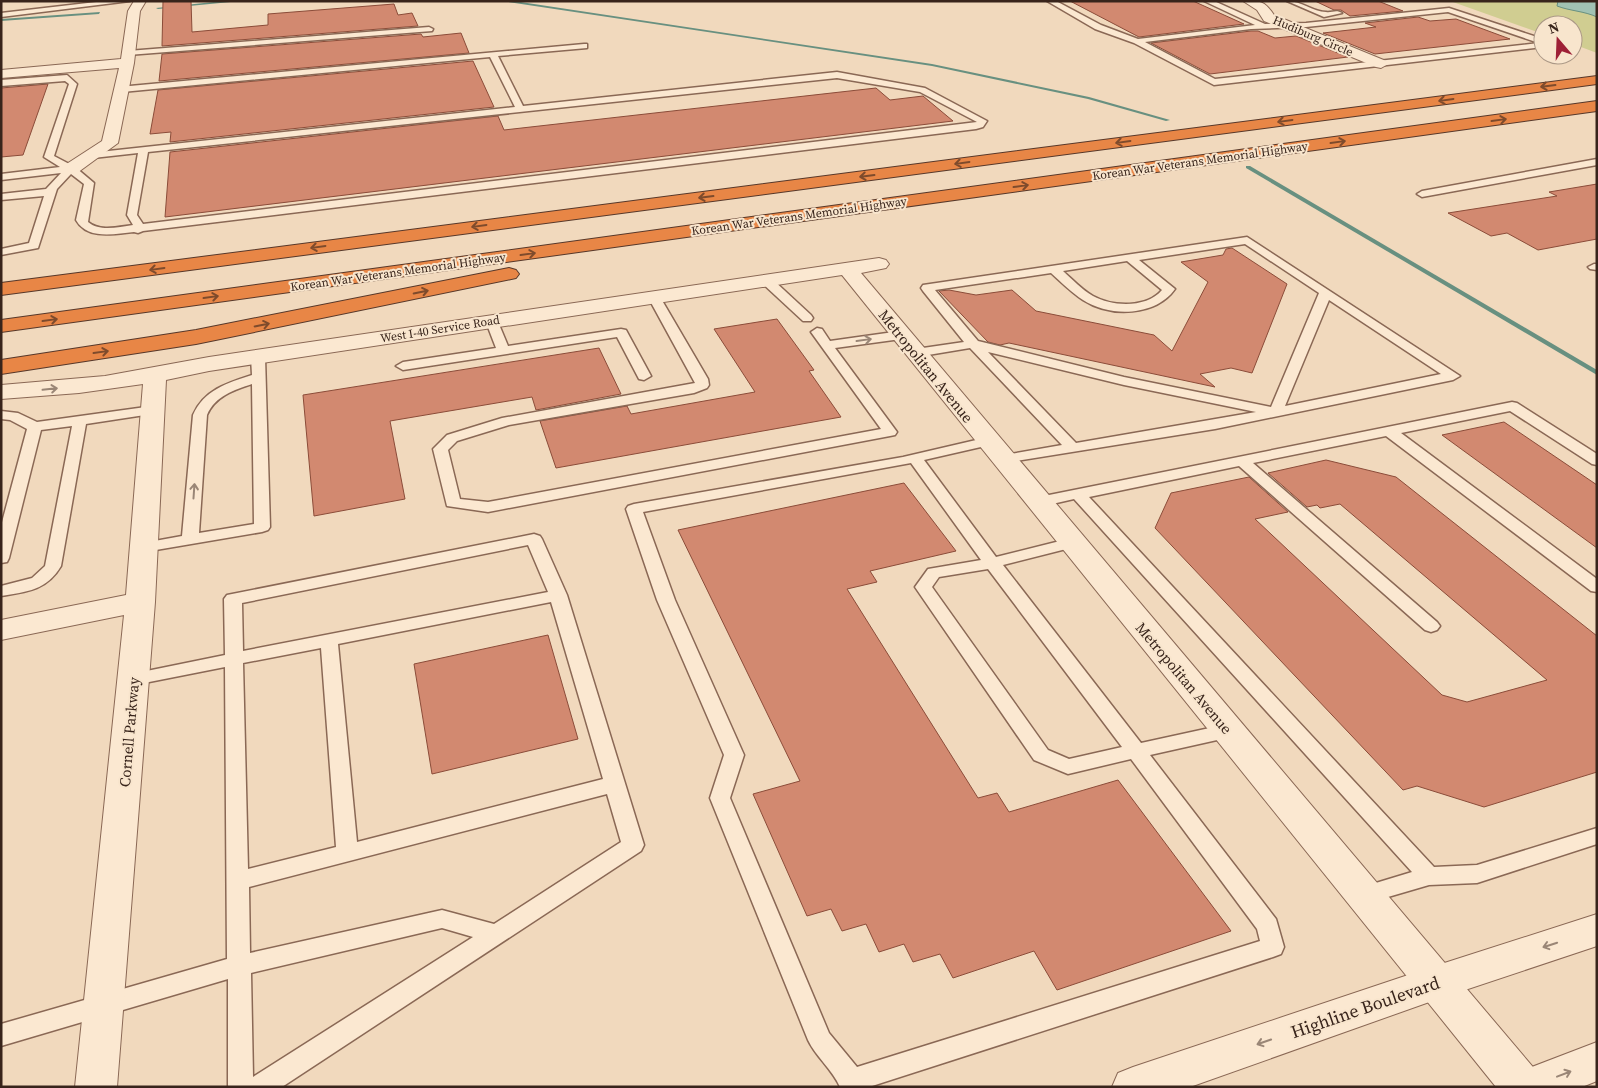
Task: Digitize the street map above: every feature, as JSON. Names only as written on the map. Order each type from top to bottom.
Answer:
[{"type":"highway","name":"Korean War Veterans Memorial Highway","points":[[1,289],[1597,80]]},
{"type":"highway","name":"Korean War Veterans Memorial Highway","points":[[1,326],[1597,106]]},
{"type":"highway","points":[[1,367],[250,327],[799,216]]},
{"type":"street","points":[[71,169],[110,143],[128,58],[134,11],[140,1]]},
{"type":"street","name":"Hudiburg Circle","points":[[1249,1],[1262,7],[1269,18],[1382,64]]},
{"type":"street","points":[[1,74],[128,58]]},
{"type":"street","name":"West I-40 Service Road","points":[[1,392],[59,388],[155,376],[209,364],[258,367],[492,322],[879,264]]},
{"type":"street","name":"Metropolitan Avenue","points":[[846,269],[1523,1087]]},
{"type":"street","name":"Cornell Parkway","points":[[96,1087],[134,679],[155,376]]},
{"type":"street","points":[[1,630],[140,602]]},
{"type":"street","name":"Highline Boulevard","points":[[1133,1087],[1435,983],[1597,930]]},
{"type":"street","points":[[1531,1087],[1597,1062]]},
{"type":"lane","points":[[29,12],[34,1]]},
{"type":"lane","points":[[1,15],[127,1]]},
{"type":"lane","points":[[1050,1],[1098,27],[1137,41],[1214,82],[1533,45]]},
{"type":"lane","points":[[1207,1],[1265,26]]},
{"type":"lane","points":[[1290,1],[1324,15],[1424,4]]},
{"type":"lane","points":[[1137,41],[1265,26],[1306,25],[1451,10],[1533,40]]},
{"type":"lane","points":[[128,58],[429,29]]},
{"type":"lane","points":[[122,89],[584,46]]},
{"type":"lane","points":[[493,54],[520,108]]},
{"type":"lane","points":[[1,83],[68,78],[73,84],[49,157],[71,169],[89,183],[81,220],[83,225],[99,231],[138,230],[976,126],[980,125],[982,121],[922,90],[837,75],[93,155]]},
{"type":"lane","points":[[138,230],[138,222],[132,215],[144,149]]},
{"type":"lane","points":[[1422,194],[1594,165]]},
{"type":"lane","points":[[1,177],[71,169]]},
{"type":"lane","points":[[1,252],[34,246],[50,192],[71,169]]},
{"type":"lane","points":[[1,197],[50,192]]},
{"type":"lane","points":[[915,458],[992,563],[1268,926],[1273,947],[852,1084],[846,1071],[820,1040],[720,798],[734,755],[666,600],[634,509],[915,458],[996,450],[1073,448],[1215,425],[1453,376],[1247,240],[927,288],[973,344],[1073,448]]},
{"type":"lane","points":[[1052,268],[1090,299],[1111,306],[1134,308],[1153,304],[1165,297],[1169,289],[1129,257]]},
{"type":"lane","points":[[767,281],[807,318]]},
{"type":"lane","points":[[1276,412],[1326,292]]},
{"type":"lane","points":[[654,298],[701,379],[702,386],[507,422],[452,438],[440,449],[453,503],[488,507],[890,432],[817,332]]},
{"type":"lane","points":[[492,322],[503,350]]},
{"type":"lane","points":[[403,366],[621,333],[644,376]]},
{"type":"lane","points":[[828,345],[973,344],[1058,366],[1212,401],[1276,412]]},
{"type":"lane","points":[[144,547],[262,527],[258,367]]},
{"type":"lane","points":[[190,539],[202,406],[210,398],[258,367]]},
{"type":"lane","points":[[1039,502],[1512,406],[1597,460]]},
{"type":"lane","points":[[1,415],[13,416],[35,427],[153,410]]},
{"type":"lane","points":[[1,591],[27,586],[43,580],[53,566],[80,420]]},
{"type":"lane","points":[[1,558],[35,427]]},
{"type":"lane","points":[[1389,431],[1597,587]]},
{"type":"lane","points":[[1242,461],[1431,626]]},
{"type":"lane","points":[[1078,494],[1429,876]]},
{"type":"lane","points":[[241,1087],[233,599],[534,539],[558,595],[633,845],[260,1087]]},
{"type":"lane","points":[[1072,543],[992,563],[934,573],[923,587],[1041,755],[1068,767],[1228,730]]},
{"type":"lane","points":[[134,679],[558,595]]},
{"type":"lane","points":[[329,641],[347,853]]},
{"type":"lane","points":[[237,881],[615,784]]},
{"type":"lane","points":[[1364,895],[1429,876],[1477,874],[1597,836]]},
{"type":"lane","points":[[1,1035],[239,966],[442,919],[497,934]]},
{"type":"shaded area","points":[[1450,1],[1597,1],[1597,53],[1583,48],[1583,15],[1533,15],[1533,30]]},
{"type":"shaded area","points":[[1558,1],[1597,1],[1597,17],[1557,6]]},
{"type":"building","points":[[163,1],[191,1],[192,32],[268,25],[268,14],[394,4],[398,15],[412,13],[418,26],[162,46]]},
{"type":"building","points":[[1070,1],[1193,1],[1244,24],[1139,37]]},
{"type":"building","points":[[1315,1],[1378,1],[1403,11],[1350,16],[1341,10],[1334,10]]},
{"type":"building","points":[[1418,17],[1430,21],[1456,19],[1510,39],[1375,54],[1323,33],[1376,27],[1365,23]]},
{"type":"building","points":[[1258,31],[1275,38],[1296,36],[1348,57],[1210,74],[1151,43]]},
{"type":"building","points":[[461,33],[469,53],[159,81],[162,54],[421,34],[423,37]]},
{"type":"building","points":[[473,61],[494,107],[170,142],[171,132],[150,134],[158,90]]},
{"type":"building","points":[[48,84],[23,155],[1,157],[1,88]]},
{"type":"building","points":[[876,88],[890,100],[923,96],[953,121],[165,217],[170,152],[498,116],[504,130]]},
{"type":"building","points":[[1597,184],[1597,239],[1538,250],[1507,233],[1491,236],[1448,213],[1557,196],[1549,192]]},
{"type":"building","points":[[1232,248],[1287,284],[1252,373],[1231,368],[1200,374],[1215,387],[1009,343],[1000,345],[988,342],[939,291],[949,290],[976,295],[1012,290],[1036,311],[1154,335],[1172,351],[1208,282],[1181,262],[1223,255],[1226,249]]},
{"type":"building","points":[[777,319],[814,370],[809,371],[841,417],[556,468],[540,421],[627,406],[631,414],[755,392],[714,329]]},
{"type":"building","points":[[599,348],[621,394],[536,410],[532,397],[390,421],[405,499],[314,516],[303,395]]},
{"type":"building","points":[[1504,422],[1597,485],[1597,548],[1442,435]]},
{"type":"building","points":[[1326,460],[1396,477],[1597,636],[1597,772],[1484,807],[1417,786],[1403,790],[1155,528],[1171,493],[1249,477],[1288,512],[1255,519],[1442,695],[1467,702],[1547,680],[1340,504],[1320,508],[1317,505],[1307,507],[1268,473]]},
{"type":"building","points":[[904,483],[956,551],[870,571],[877,582],[847,589],[978,798],[997,793],[1009,812],[1118,780],[1231,931],[1057,990],[1034,951],[953,978],[940,954],[913,962],[904,944],[879,952],[866,924],[842,931],[831,909],[807,916],[753,794],[800,781],[678,530]]},
{"type":"building","points":[[548,635],[578,739],[432,774],[414,664]]},
{"type":"waterway","points":[[158,8],[239,1]]},
{"type":"waterway","points":[[504,1],[932,65],[1089,98],[1168,120]]},
{"type":"waterway","points":[[1,20],[99,13]]},
{"type":"waterway","points":[[1248,167],[1597,373]]}]
